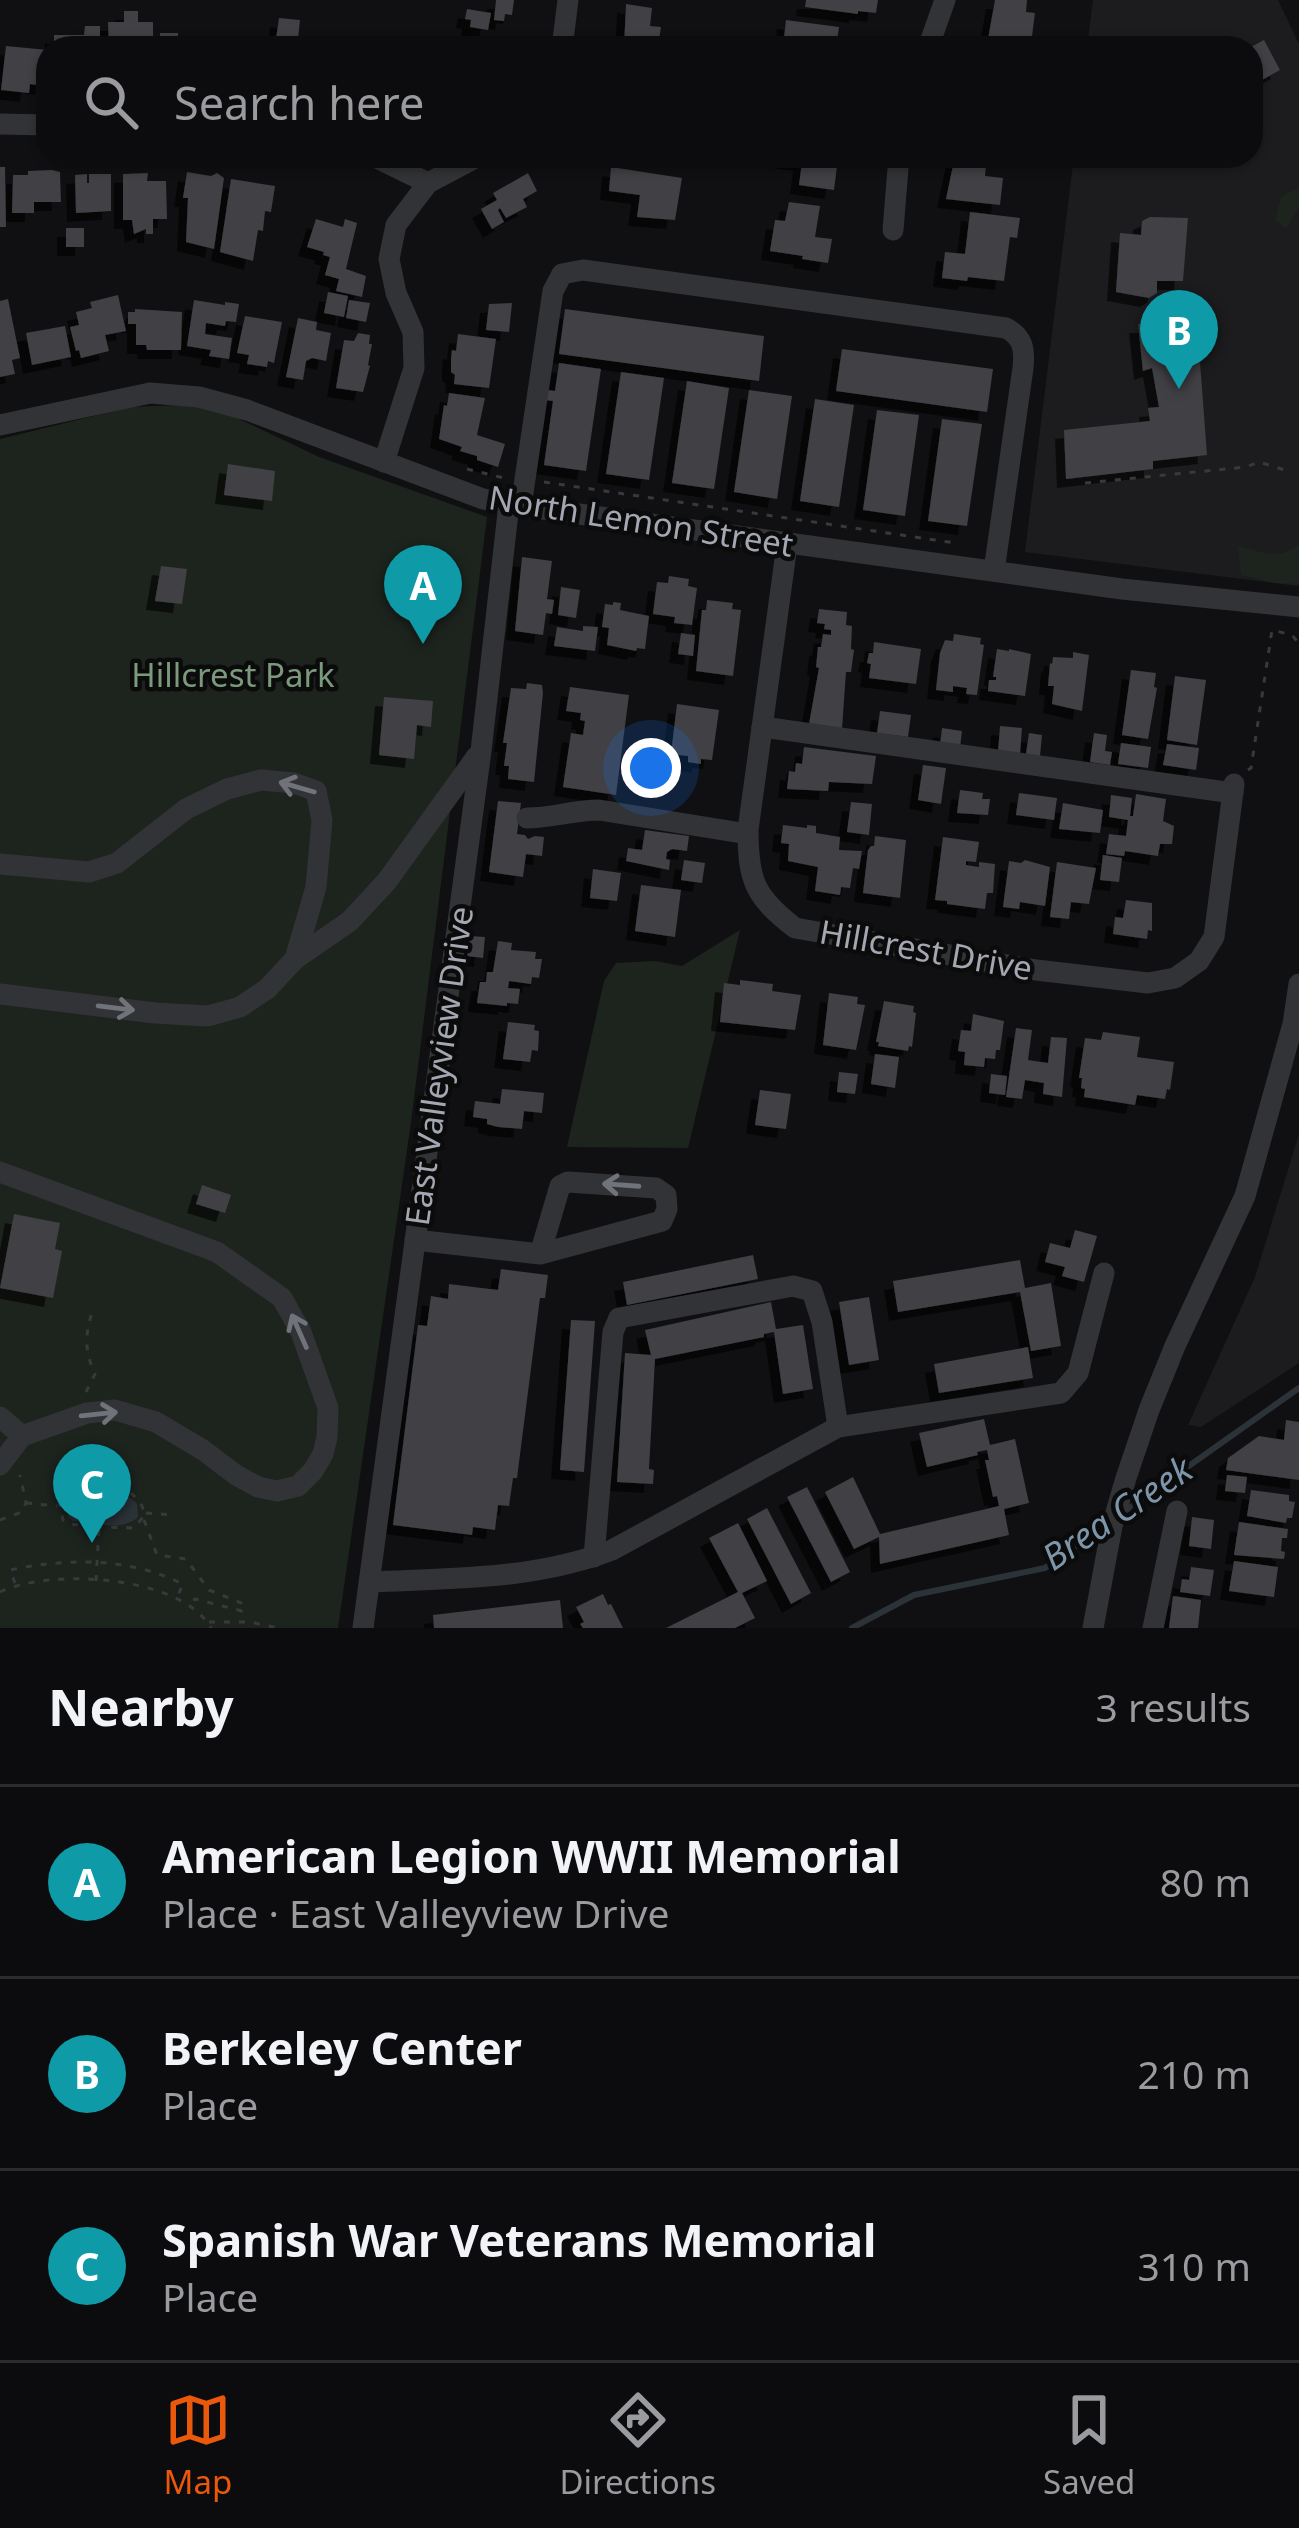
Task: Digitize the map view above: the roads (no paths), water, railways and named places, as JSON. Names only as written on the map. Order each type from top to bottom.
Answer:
[{"type":"street","points":[[564,36],[568,0]]},
{"type":"street","points":[[932,36],[945,0]]},
{"type":"street","points":[[0,124],[36,125]]},
{"type":"street","points":[[397,168],[428,183]]},
{"type":"street","points":[[384,462],[414,368],[413,332],[396,293],[389,259],[396,225],[428,183],[456,168]]},
{"type":"street","points":[[893,230],[898,168]]},
{"type":"street","name":"East Valleyview Drive","points":[[363,1628],[515,505],[524,480],[553,292],[562,274],[583,270],[1016,333],[1025,350],[994,571]]},
{"type":"street","name":"North Lemon Street","points":[[0,425],[150,393],[199,397],[247,410],[483,499],[1122,589],[1299,607]]},
{"type":"street","name":"Hillcrest Drive","points":[[762,727],[1233,789],[1214,937],[1199,961],[1175,978],[1148,983],[1036,970],[796,928],[768,907],[748,861],[748,834],[762,727],[787,544]]},
{"type":"street","points":[[0,994],[208,1016],[240,1007],[267,989],[295,958],[350,921],[387,881],[481,751]]},
{"type":"street","points":[[0,863],[89,872],[117,862],[185,809],[227,789],[261,780],[294,783],[316,791],[322,820],[316,886],[295,958]]},
{"type":"street","points":[[527,818],[599,810],[748,834]]},
{"type":"street","points":[[316,886],[330,914],[350,921]]},
{"type":"street","points":[[1093,1628],[1126,1478],[1175,1346],[1245,1196],[1294,1024],[1299,984]]},
{"type":"street","points":[[0,1172],[217,1252],[282,1298],[302,1332],[328,1408],[323,1454],[313,1471],[298,1486],[278,1491],[236,1475],[156,1422],[115,1411],[88,1413],[11,1451],[0,1417]]},
{"type":"street","points":[[416,1240],[539,1254],[662,1221],[666,1195],[656,1188],[568,1182],[560,1186],[539,1254]]},
{"type":"street","points":[[370,1582],[512,1576],[574,1564],[612,1550],[838,1426],[1061,1394],[1078,1372],[1104,1274]]},
{"type":"street","points":[[594,1557],[613,1332],[619,1318],[793,1286],[812,1291],[822,1322],[838,1426]]},
{"type":"street","points":[[1154,1628],[1177,1511]]},
{"type":"waterway","name":"Brea Creek","points":[[1121,1514],[1299,1388]]},
{"type":"waterway","name":"Brea Creek","points":[[852,1628],[914,1595],[1045,1568],[1106,1525]]},
{"type":"place","name":"Berkeley Center","points":[[1179,389]]},
{"type":"place","name":"American Legion WWII Memorial","points":[[423,644]]},
{"type":"place","name":"Spanish War Veterans Memorial","points":[[92,1543]]},
{"type":"park label","name":"Hillcrest Park","points":[[233,675]]}]
